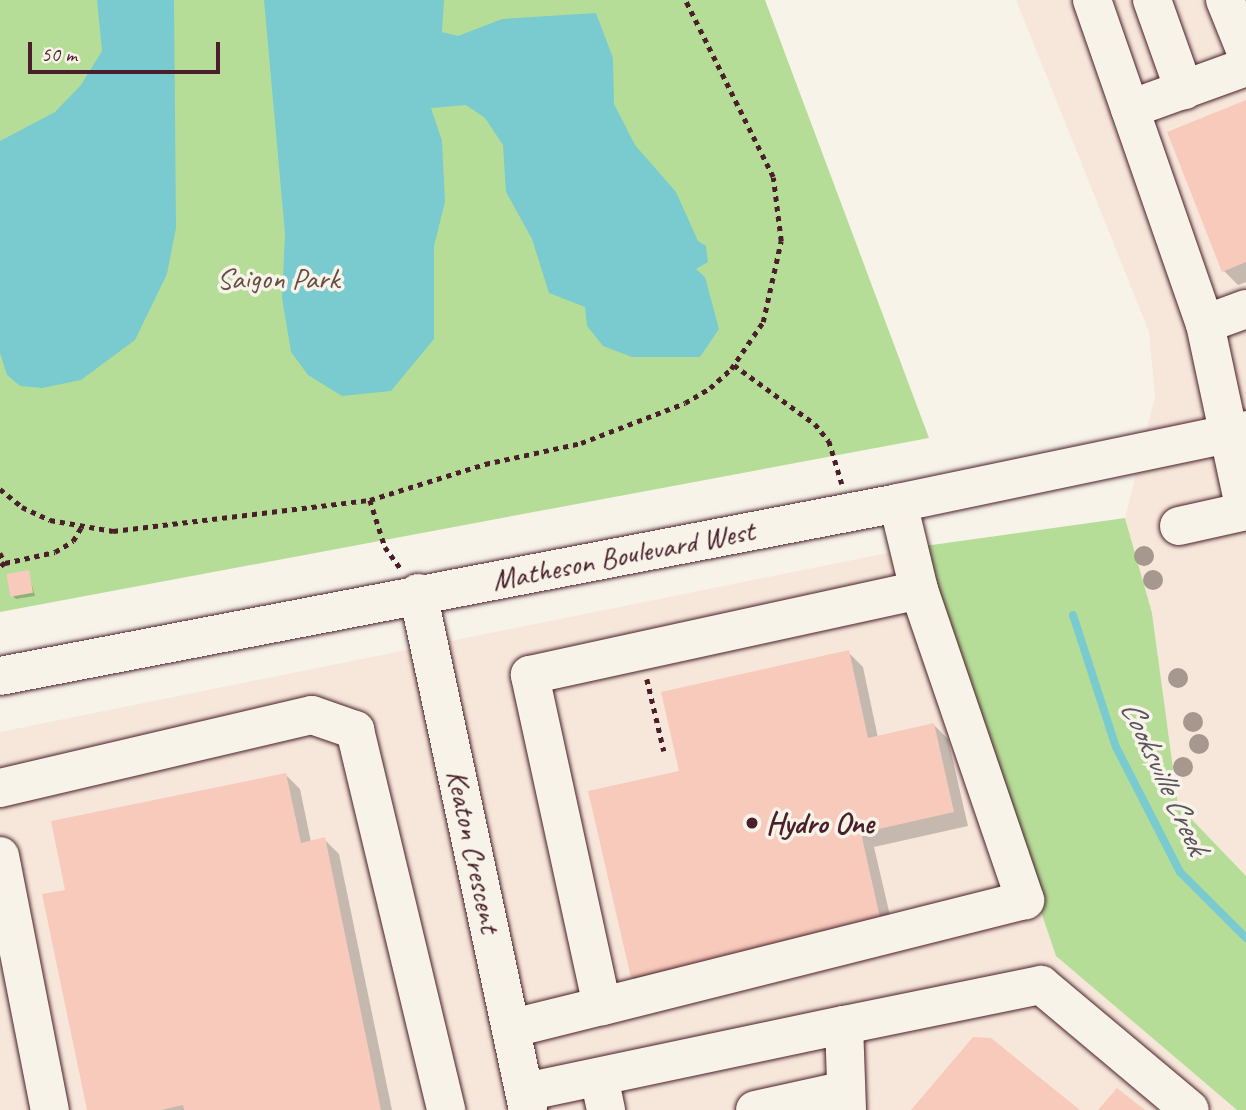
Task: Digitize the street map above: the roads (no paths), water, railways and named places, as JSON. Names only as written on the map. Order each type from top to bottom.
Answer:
[{"type":"street","points":[[1092,0],[1205,324],[1238,432],[1245,511],[1179,526]]},
{"type":"street","points":[[1152,0],[1184,90]]},
{"type":"street","points":[[1225,0],[1246,52]]},
{"type":"street","points":[[1130,109],[1246,67]]},
{"type":"street","points":[[1205,324],[1246,309]]},
{"type":"street","name":"Matheson Boulevard West","points":[[0,676],[418,593],[848,513],[1238,432]]},
{"type":"street","points":[[513,1028],[1025,900],[919,590],[898,503]]},
{"type":"street","points":[[602,1006],[530,675],[919,590]]},
{"type":"street","name":"Keaton Crescent","points":[[418,593],[513,1028],[526,1101]]},
{"type":"street","points":[[0,788],[312,715],[355,730],[446,1110]]},
{"type":"street","points":[[0,856],[50,1110]]},
{"type":"street","points":[[526,1101],[602,1093],[844,1025],[1041,985],[1190,1110]]},
{"type":"street","points":[[755,1110],[846,1100],[844,1025]]},
{"type":"water","points":[[97,0],[174,0],[176,228],[167,274],[135,340],[81,380],[42,388],[20,386],[7,375],[0,353],[0,141],[55,112],[81,85],[102,51]]},
{"type":"water","points":[[264,0],[444,0],[442,32],[458,36],[502,19],[596,13],[613,58],[614,104],[635,145],[676,192],[698,241],[706,246],[708,262],[696,269],[705,277],[719,329],[700,357],[632,357],[603,346],[587,326],[585,307],[549,293],[532,239],[506,192],[503,145],[485,118],[466,105],[431,108],[442,141],[445,202],[434,246],[434,339],[391,391],[342,396],[308,375],[291,352],[282,298],[285,234]]},
{"type":"waterway","name":"Cooksville Creek","points":[[1073,615],[1116,747],[1180,872],[1246,938]]},
{"type":"place","name":"Hydro One","points":[[752,823]]},
{"type":"park label","name":"Saigon Park","points":[[278,278]]}]
